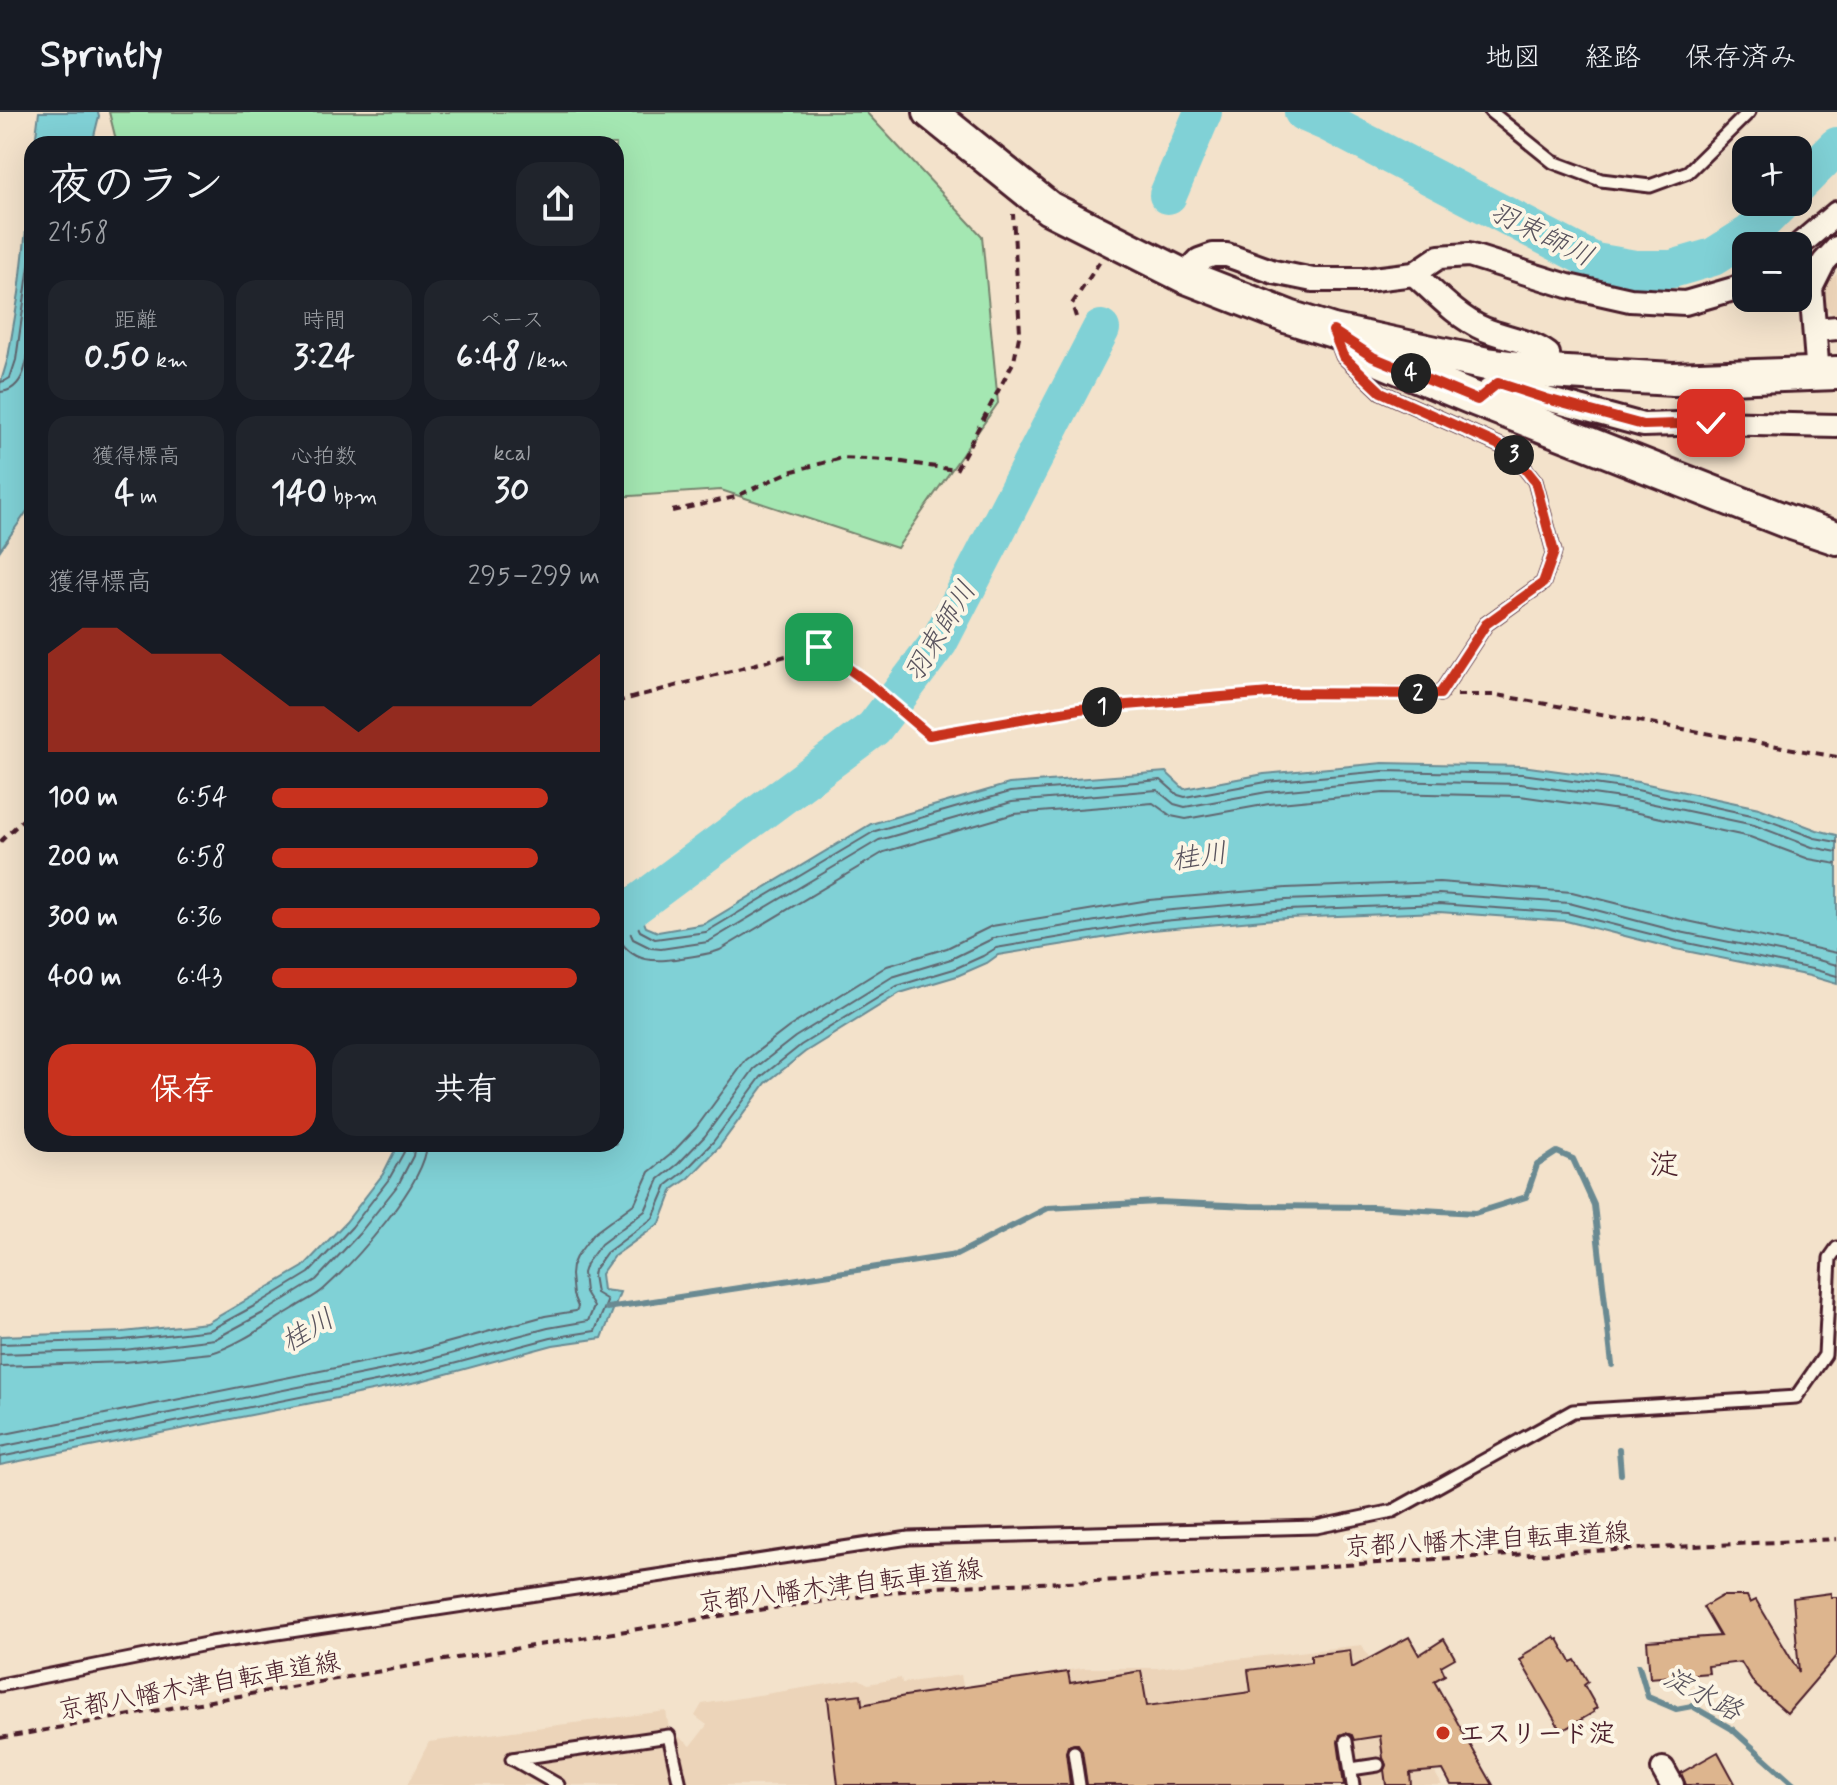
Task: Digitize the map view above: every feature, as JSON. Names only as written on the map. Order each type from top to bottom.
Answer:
[{"type":"street","points":[[930,112],[1049,208],[1184,276],[1333,331],[1487,364],[1549,372],[1673,379],[1828,374],[1826,329],[1811,288],[1833,258]]},
{"type":"street","points":[[1812,234],[1837,213]]},
{"type":"street","points":[[1184,276],[1199,260],[1213,255],[1227,255],[1274,272],[1313,280],[1365,280],[1414,274],[1439,257],[1469,255],[1568,286],[1630,300],[1685,303],[1732,289]]},
{"type":"street","points":[[1414,274],[1444,303],[1481,328],[1536,346],[1548,354],[1549,372]]},
{"type":"street","points":[[1333,331],[1373,357],[1477,400],[1837,538]]},
{"type":"street","points":[[1477,400],[1498,383],[1643,425],[1837,426]]},
{"type":"lane","points":[[1491,112],[1553,162],[1601,180],[1650,186],[1688,172],[1749,112]]},
{"type":"lane","points":[[1333,331],[1343,356],[1381,392],[1510,450],[1535,481],[1554,552],[1543,583],[1486,624],[1440,694]]},
{"type":"lane","points":[[0,1685],[211,1643],[909,1538],[1316,1527],[1393,1511],[1573,1411],[1796,1397],[1825,1355],[1830,1258],[1837,1248]]},
{"type":"lane","points":[[558,1785],[538,1780],[512,1759],[669,1736],[680,1785]]},
{"type":"lane","points":[[1346,1741],[1353,1785]]},
{"type":"lane","points":[[1074,1752],[1079,1785]]},
{"type":"lane","points":[[1351,1769],[1378,1765]]},
{"type":"path","points":[[672,511],[735,497],[789,472],[842,458],[889,460],[956,470],[1014,361],[1020,332],[1018,268],[1009,178]]},
{"type":"path","points":[[1076,317],[1072,304],[1095,270]]},
{"type":"path","points":[[624,700],[819,647],[868,683],[929,735],[1079,709],[1270,693],[1497,695],[1837,757]]},
{"type":"path","points":[[0,842],[24,819]]},
{"type":"path","name":"京都八幡木津自転車道線","points":[[0,1738],[444,1660],[751,1611],[932,1587],[1120,1580],[1451,1558],[1837,1539]]},
{"type":"shaded area","points":[[1837,274],[1837,315],[1833,315],[1824,306],[1825,284]]},
{"type":"shaded area","points":[[1362,1645],[1442,1785],[407,1785],[429,1742],[666,1711],[669,1729],[691,1746],[707,1725],[695,1716],[702,1704],[859,1679],[868,1684],[901,1678],[902,1683],[961,1675],[963,1686],[1083,1668],[1157,1668]]},
{"type":"green space","points":[[109,112],[866,112],[982,236],[998,403],[897,548],[721,490],[624,496],[624,136],[115,136]]},
{"type":"water","points":[[39,112],[98,112],[94,136],[36,136]]},
{"type":"water","points":[[24,248],[24,516],[0,550],[0,385],[19,293]]},
{"type":"water","name":"桂川","points":[[1383,763],[1522,766],[1638,782],[1759,808],[1837,835],[1837,984],[1566,921],[1439,912],[1287,918],[1152,930],[998,955],[957,976],[900,993],[805,1052],[766,1083],[719,1147],[689,1178],[673,1189],[660,1223],[613,1257],[601,1274],[603,1290],[620,1292],[602,1338],[553,1345],[417,1382],[0,1465],[0,1336],[123,1332],[207,1323],[303,1267],[346,1222],[383,1174],[394,1152],[624,1152],[624,891],[630,887],[646,927],[658,932],[704,924],[871,824],[1009,784],[1166,772],[1184,789],[1264,774]]},
{"type":"building","points":[[1831,1593],[1831,1597],[1837,1597],[1837,1655],[1787,1713],[1755,1685],[1741,1662],[1708,1666],[1709,1673],[1650,1678],[1647,1641],[1720,1636],[1703,1607],[1722,1596],[1747,1596],[1750,1603],[1756,1600],[1799,1672],[1793,1598]]},
{"type":"building","points":[[1409,1637],[1419,1655],[1444,1639],[1455,1658],[1441,1666],[1445,1675],[1434,1681],[1493,1785],[1451,1785],[1443,1770],[1410,1773],[1411,1785],[1386,1785],[1386,1765],[1380,1736],[1354,1740],[1352,1735],[1345,1733],[1340,1735],[1338,1742],[1344,1785],[1087,1785],[1082,1750],[1074,1744],[1068,1746],[1066,1752],[1070,1785],[838,1785],[828,1698],[861,1694],[862,1705],[1068,1672],[1070,1683],[1141,1671],[1147,1706],[1251,1692],[1248,1670],[1311,1662],[1311,1655],[1350,1650],[1352,1668]]},
{"type":"building","points":[[1554,1637],[1571,1662],[1575,1660],[1588,1682],[1584,1685],[1597,1708],[1563,1730],[1520,1660],[1524,1658],[1523,1655]]},
{"type":"building","points":[[1718,1752],[1736,1785],[1686,1785],[1681,1773]]},
{"type":"waterway","points":[[1168,195],[1203,112]]},
{"type":"waterway","name":"羽束師川","points":[[1303,112],[1595,262],[1635,269],[1672,269],[1713,257],[1751,233],[1768,216]]},
{"type":"waterway","name":"羽束師川","points":[[1812,171],[1837,146]]},
{"type":"waterway","name":"羽束師川","points":[[624,914],[874,728],[939,642],[1101,329]]},
{"type":"waterway","points":[[607,1308],[956,1255],[1048,1208],[1157,1202],[1372,1207],[1475,1213],[1526,1197],[1537,1165],[1557,1152],[1573,1159],[1594,1205],[1612,1365]]},
{"type":"waterway","points":[[1619,1449],[1621,1474]]},
{"type":"waterway","name":"淀水路","points":[[1639,1666],[1648,1697],[1676,1709],[1692,1706],[1732,1729],[1794,1785]]},
{"type":"place","name":"エスリード淀","points":[[1443,1733]]},
{"type":"district","name":"淀","points":[[1664,1164]]},
{"type":"route","points":[[819,647],[868,683],[929,735],[1079,709],[1270,693],[1440,694],[1486,624],[1543,583],[1554,552],[1535,481],[1510,450],[1381,392],[1343,356],[1333,331],[1373,357],[1477,400],[1498,383],[1643,425],[1711,423]]}]
